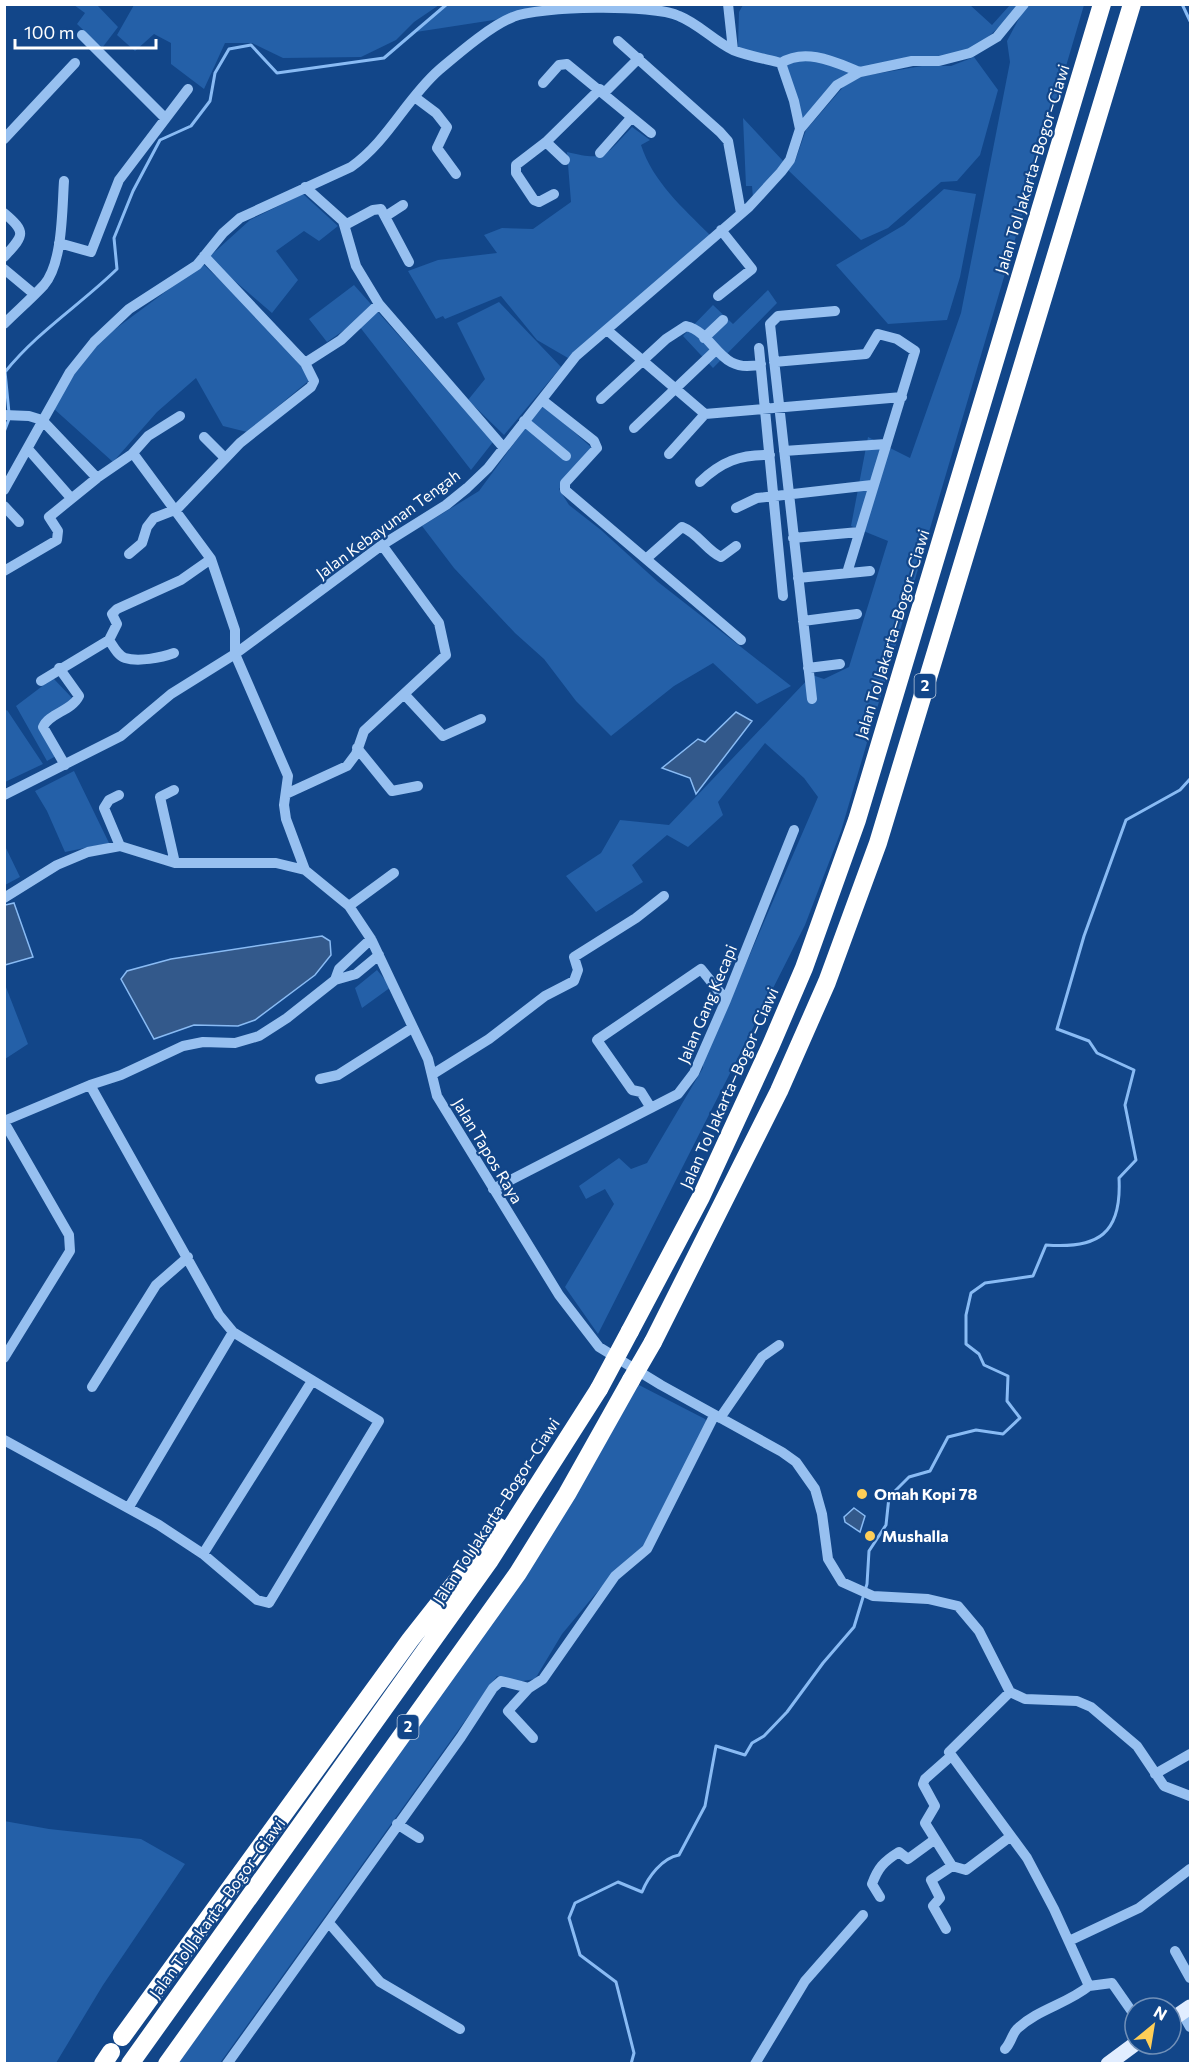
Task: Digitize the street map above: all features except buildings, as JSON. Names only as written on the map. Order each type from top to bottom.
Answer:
[{"type":"highway","name":"Jalan Tol Jakarta–Bogor–Ciawi","points":[[130,2064],[490,1560],[599,1389],[701,1197],[804,968],[849,841],[1102,4]]},
{"type":"highway","name":"2","points":[[167,2064],[518,1574],[567,1494],[653,1342],[779,1091],[827,982],[878,843],[1132,4]]},
{"type":"highway","points":[[122,2037],[410,1640],[512,1510],[585,1410]]},
{"type":"main road","points":[[1108,2064],[1123,2053]]},
{"type":"street","points":[[728,4],[733,50]]},
{"type":"street","points":[[4,490],[70,372],[94,342],[129,309],[197,265],[223,233],[240,218],[351,167],[364,158],[378,146],[439,70],[493,28],[513,17],[596,9],[648,9],[679,16],[733,50],[782,63],[790,58],[824,58],[860,72],[912,61],[939,61],[970,53],[997,37],[1024,4]]},
{"type":"street","points":[[82,35],[165,118]]},
{"type":"street","points":[[618,41],[728,141],[747,210]]},
{"type":"street","points":[[554,194],[536,202],[515,169],[518,162],[546,142],[639,58]]},
{"type":"street","points":[[4,139],[75,63]]},
{"type":"street","points":[[543,82],[562,63],[573,67],[651,133]]},
{"type":"street","points":[[782,63],[800,129]]},
{"type":"street","name":"Jalan Kebayunan Tengah","points":[[4,795],[122,736],[171,694],[235,654],[382,545],[446,505],[488,468],[576,356],[747,210],[790,160],[800,129],[837,85],[860,72]]},
{"type":"street","points":[[59,243],[92,252],[113,191],[189,88]]},
{"type":"street","points":[[416,98],[436,113],[447,127],[437,148],[456,174]]},
{"type":"street","points":[[600,153],[631,118]]},
{"type":"street","points":[[546,142],[565,160]]},
{"type":"street","points":[[4,324],[45,283],[59,243],[64,181]]},
{"type":"street","points":[[305,187],[333,210],[345,225],[356,266],[379,304],[503,447]]},
{"type":"street","points":[[386,216],[403,205]]},
{"type":"street","points":[[345,225],[376,208],[381,209],[409,262]]},
{"type":"street","points":[[4,213],[19,225],[22,233],[21,239],[4,257]]},
{"type":"street","points":[[718,296],[752,268],[721,230]]},
{"type":"street","points":[[129,554],[142,543],[147,527],[154,518],[177,509],[240,443],[311,387],[314,377],[305,363],[204,256]]},
{"type":"street","points":[[4,269],[34,294]]},
{"type":"street","points":[[305,363],[341,340],[379,304]]},
{"type":"street","points":[[812,699],[770,324],[772,319],[835,311]]},
{"type":"street","points":[[704,338],[723,320]]},
{"type":"street","points":[[601,399],[683,326],[690,326],[741,368],[761,364]]},
{"type":"street","points":[[607,330],[642,363],[705,414],[902,397]]},
{"type":"street","points":[[774,362],[866,354],[878,334],[890,337],[915,351],[846,573]]},
{"type":"street","points":[[759,348],[783,596]]},
{"type":"street","points":[[634,428],[717,350]]},
{"type":"street","points":[[542,400],[594,441],[597,448],[564,488],[741,640]]},
{"type":"street","points":[[669,454],[705,414]]},
{"type":"street","points":[[4,416],[18,415],[42,420],[97,478]]},
{"type":"street","points":[[4,571],[57,540],[58,531],[49,517],[97,478],[132,454],[148,436],[180,416]]},
{"type":"street","points":[[524,421],[566,456]]},
{"type":"street","points":[[204,437],[225,458]]},
{"type":"street","points":[[783,451],[886,444]]},
{"type":"street","points":[[28,449],[71,498]]},
{"type":"street","points":[[132,454],[141,461],[211,559],[235,630],[235,654],[288,776],[286,819],[305,870]]},
{"type":"street","points":[[700,482],[716,467],[733,459],[770,455]]},
{"type":"street","points":[[736,508],[748,500],[872,485]]},
{"type":"street","points":[[4,506],[20,522]]},
{"type":"street","points":[[647,558],[682,527],[721,557],[736,546]]},
{"type":"street","points":[[793,538],[859,532]]},
{"type":"street","points":[[286,794],[343,770],[356,754],[364,731],[444,658],[446,649],[439,622],[382,545]]},
{"type":"street","points":[[41,681],[108,640],[117,624],[112,614],[117,609],[181,580],[211,559]]},
{"type":"street","points":[[798,578],[870,571]]},
{"type":"street","points":[[803,621],[856,614]]},
{"type":"street","points":[[108,640],[121,655],[128,659],[156,658],[174,654]]},
{"type":"street","points":[[808,668],[840,664]]},
{"type":"street","points":[[59,668],[79,696],[78,700],[45,722],[43,727],[65,765]]},
{"type":"street","points":[[405,695],[443,736],[481,719]]},
{"type":"street","points":[[357,747],[392,791],[418,786]]},
{"type":"street","points":[[174,790],[160,797],[175,863]]},
{"type":"street","points":[[119,795],[109,800],[104,808],[120,846]]},
{"type":"street","name":"Jalan Gang Kecapi","points":[[493,1189],[678,1094],[686,1083],[726,1000],[794,830]]},
{"type":"street","name":"Jalan Tapos Raya","points":[[4,898],[57,865],[88,852],[120,846],[175,863],[276,863],[305,870],[349,906],[371,939],[433,1074],[437,1096],[559,1295],[599,1347],[717,1417],[782,1452],[807,1476],[815,1489],[822,1514],[828,1559],[842,1582],[866,1594],[888,1598],[928,1599],[951,1602],[958,1606],[979,1631],[1010,1692]]},
{"type":"street","points":[[349,906],[394,873]]},
{"type":"street","points":[[433,1074],[489,1039],[545,996],[574,981],[578,970],[574,957],[636,918],[664,896]]},
{"type":"street","points":[[335,980],[339,969],[371,939]]},
{"type":"street","points":[[4,1358],[70,1251],[72,1244],[4,1122],[90,1085],[121,1075],[183,1046],[204,1042],[236,1043],[259,1036],[287,1018],[335,980],[356,974],[379,955]]},
{"type":"street","points":[[651,1108],[641,1092],[632,1090],[597,1040],[701,969],[726,1000]]},
{"type":"street","points":[[320,1079],[338,1075],[412,1028]]},
{"type":"street","points":[[4,1440],[129,1507],[203,1554],[257,1600],[268,1603],[379,1421],[233,1332],[219,1316],[90,1085]]},
{"type":"street","points":[[92,1387],[156,1285],[188,1257]]},
{"type":"street","points":[[129,1507],[233,1332]]},
{"type":"street","points":[[533,1738],[508,1711],[529,1688],[550,1671],[615,1576],[648,1549],[717,1417],[762,1357],[779,1345]]},
{"type":"street","points":[[203,1554],[312,1381]]},
{"type":"street","points":[[227,2064],[497,1683],[501,1681],[529,1688]]},
{"type":"street","points":[[1089,1986],[1041,1882],[1011,1836],[951,1756],[949,1752],[951,1748],[980,1725],[1010,1692],[1025,1699],[1077,1701],[1091,1707],[1128,1736],[1164,1786],[1191,1797]]},
{"type":"street","points":[[1155,1774],[1191,1754]]},
{"type":"street","points":[[951,1756],[923,1783],[935,1805],[925,1821],[934,1840],[952,1866],[966,1870],[1011,1836]]},
{"type":"street","points":[[397,1824],[419,1838]]},
{"type":"street","points":[[880,1897],[872,1884],[874,1873],[881,1865],[899,1852],[908,1859],[934,1840]]},
{"type":"street","points":[[946,1929],[933,1906],[940,1897],[932,1880],[952,1866]]},
{"type":"street","points":[[1069,1941],[1139,1908],[1191,1869]]},
{"type":"street","points":[[755,2064],[806,1981],[863,1915]]},
{"type":"street","points":[[329,1923],[376,1979],[460,2029]]},
{"type":"street","points":[[1175,1951],[1191,1978]]},
{"type":"street","points":[[1005,2049],[1017,2029],[1089,1986],[1112,1983],[1123,1999]]},
{"type":"shaded area","points":[[651,4],[674,10],[738,47],[739,12],[743,5],[970,5],[992,25],[1010,5],[1024,5],[970,53],[885,66],[837,85],[800,129],[781,63],[733,50],[702,31],[648,9],[513,17],[416,32],[447,5]]},
{"type":"shaded area","points":[[74,5],[97,5],[118,27],[102,48],[77,24],[85,13]]},
{"type":"shaded area","points":[[134,5],[439,5],[414,22],[396,40],[361,57],[283,58],[252,43],[225,43],[204,89],[171,64],[171,43],[154,34],[135,51],[117,35]]},
{"type":"shaded area","points":[[1026,5],[1084,5],[841,831],[805,925],[598,1334],[565,1287],[614,1204],[605,1189],[586,1199],[579,1186],[619,1158],[631,1169],[647,1163],[703,1068],[703,1063],[818,797],[804,778],[765,743],[718,802],[723,815],[688,847],[667,835],[632,865],[643,882],[596,912],[566,876],[601,853],[620,820],[669,825],[812,675],[824,679],[849,667],[888,541],[851,526],[868,437],[910,458],[961,313],[1010,62],[1007,41]]},
{"type":"shaded area","points":[[974,57],[998,90],[980,155],[957,181],[941,182],[888,228],[861,240],[788,170],[795,161],[806,130],[844,86],[863,76],[922,66],[951,66]]},
{"type":"shaded area","points":[[743,118],[784,162],[753,198],[752,186],[746,186]]},
{"type":"shaded area","points":[[632,127],[650,140],[641,145],[661,183],[710,235],[568,358],[537,340],[501,296],[445,319],[443,316],[436,319],[408,271],[438,260],[497,253],[484,235],[502,228],[533,229],[571,202],[567,152],[590,156],[604,154]]},
{"type":"shaded area","points":[[944,189],[976,194],[960,277],[947,320],[888,324],[836,265],[904,225]]},
{"type":"shaded area","points":[[303,194],[338,226],[319,241],[304,231],[276,251],[298,280],[272,313],[208,258],[250,220]]},
{"type":"shaded area","points":[[203,264],[277,335],[312,378],[247,432],[223,426],[196,378],[157,412],[113,462],[53,408],[82,362],[103,338]]},
{"type":"shaded area","points":[[354,285],[493,442],[471,470],[356,322],[327,342],[309,319]]},
{"type":"shaded area","points":[[768,290],[777,303],[713,368],[683,336],[713,305],[733,324]]},
{"type":"shaded area","points":[[499,302],[561,367],[504,435],[468,400],[485,379],[457,323]]},
{"type":"shaded area","points":[[543,404],[593,449],[559,489],[569,505],[601,530],[658,582],[791,686],[757,704],[713,663],[674,686],[611,736],[576,701],[544,659],[515,633],[454,568],[422,526],[479,491]]},
{"type":"shaded area","points":[[53,678],[74,700],[38,725],[56,756],[47,761],[16,706]]},
{"type":"shaded area","points":[[7,710],[43,764],[5,782],[4,712]]},
{"type":"shaded area","points":[[736,712],[752,721],[696,794],[690,778],[662,768],[698,739],[705,742]]},
{"type":"shaded area","points":[[74,771],[109,843],[65,852],[47,811],[35,791]]},
{"type":"shaded area","points":[[4,844],[20,877],[5,885],[4,885]]},
{"type":"shaded area","points":[[14,903],[33,957],[5,965],[5,905]]},
{"type":"shaded area","points":[[322,936],[330,941],[331,955],[315,975],[255,1020],[238,1026],[194,1025],[154,1039],[121,979],[127,971],[171,959]]},
{"type":"shaded area","points":[[377,970],[391,987],[362,1008],[355,988]]},
{"type":"shaded area","points":[[4,982],[28,1044],[5,1059],[4,1059]]},
{"type":"shaded area","points":[[637,1384],[705,1419],[708,1424],[647,1547],[616,1570],[592,1598],[562,1634],[535,1679],[516,1682],[497,1676],[220,2063],[167,2064],[518,1573]]},
{"type":"shaded area","points":[[854,1508],[865,1516],[860,1532],[845,1522],[844,1517]]},
{"type":"shaded area","points":[[4,1821],[49,1829],[141,1839],[185,1864],[103,1985],[56,2063],[5,2063]]},
{"type":"waterway","points":[[9,413],[5,372],[45,331],[117,269],[114,238],[133,191],[160,140],[191,126],[210,101],[215,73],[229,49],[251,45],[277,73],[384,58],[447,4]]},
{"type":"waterway","points":[[1182,4],[1190,21]]},
{"type":"waterway","points":[[4,432],[9,419]]},
{"type":"waterway","points":[[631,2064],[634,2053],[616,1982],[580,1955],[569,1918],[575,1903],[618,1882],[642,1892],[656,1869],[667,1860],[679,1855],[705,1806],[716,1746],[745,1755],[752,1743],[764,1736],[787,1712],[823,1663],[854,1627],[867,1584],[869,1551],[886,1525],[889,1497],[909,1477],[930,1471],[948,1437],[976,1430],[1003,1434],[1020,1418],[1007,1401],[1008,1376],[984,1365],[979,1354],[966,1344],[966,1315],[971,1293],[985,1283],[1033,1276],[1046,1245],[1080,1244],[1103,1234],[1111,1225],[1119,1197],[1119,1178],[1136,1160],[1125,1105],[1134,1070],[1097,1053],[1089,1041],[1057,1029],[1084,936],[1126,820],[1180,790],[1190,779]]},
{"type":"place","name":"Omah Kopi 78","points":[[862,1494]]},
{"type":"place","name":"Mushalla","points":[[870,1536]]}]
